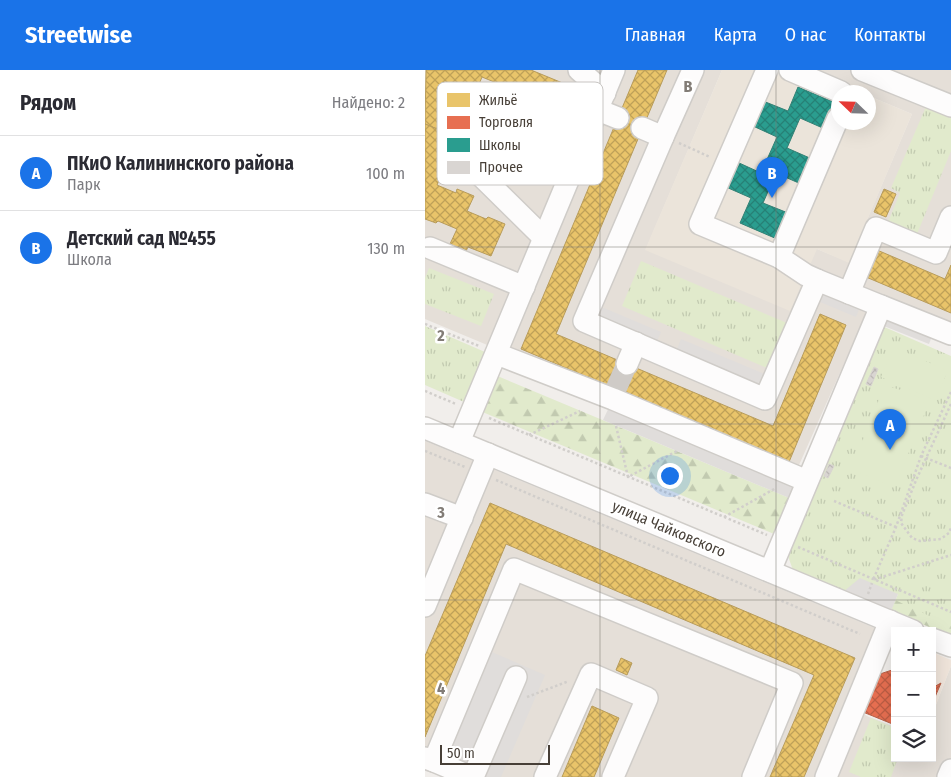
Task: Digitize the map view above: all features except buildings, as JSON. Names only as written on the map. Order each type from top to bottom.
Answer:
[{"type":"street","points":[[579,70],[588,82]]},
{"type":"street","points":[[603,96],[614,70]]},
{"type":"street","points":[[693,70],[585,321],[765,399],[817,280]]},
{"type":"street","points":[[767,70],[700,224],[779,257],[817,280],[951,334]]},
{"type":"street","points":[[790,70],[831,88]]},
{"type":"street","points":[[862,70],[951,106]]},
{"type":"street","points":[[603,103],[618,118]]},
{"type":"street","points":[[642,128],[663,137]]},
{"type":"street","points":[[779,257],[834,130]]},
{"type":"street","points":[[491,185],[544,238]]},
{"type":"street","points":[[459,442],[567,185]]},
{"type":"street","points":[[849,293],[876,228],[936,254],[951,217]]},
{"type":"street","points":[[430,248],[524,287]]},
{"type":"street","points":[[770,571],[782,541],[802,478],[881,306]]},
{"type":"street","points":[[627,364],[636,343]]},
{"type":"street","points":[[497,354],[615,394],[802,478]]},
{"type":"street","name":"улица Чайковского","points":[[425,428],[459,442],[484,464],[770,571],[904,627]]},
{"type":"street","points":[[425,606],[429,584],[461,518],[484,464]]},
{"type":"street","points":[[425,504],[461,518]]},
{"type":"street","points":[[516,677],[472,777],[429,759],[514,570],[792,683],[753,777]]},
{"type":"street","points":[[826,777],[890,621]]},
{"type":"street","points":[[936,640],[951,646]]},
{"type":"street","points":[[545,777],[591,674],[647,698],[613,777]]},
{"type":"street","points":[[948,777],[951,770]]},
{"type":"path","points":[[689,147],[727,164]]},
{"type":"path","points":[[425,324],[497,354]]},
{"type":"path","points":[[425,391],[951,612]]},
{"type":"path","points":[[873,580],[896,527],[921,456],[951,392]]},
{"type":"path","points":[[951,404],[902,515],[901,524],[912,538],[920,541],[941,539],[949,534],[951,528]]},
{"type":"path","points":[[529,435],[580,411]]},
{"type":"path","points":[[616,426],[628,477]]},
{"type":"path","points":[[425,451],[484,464],[860,634]]},
{"type":"path","points":[[628,477],[677,451]]},
{"type":"path","points":[[921,456],[951,468]]},
{"type":"path","points":[[725,517],[802,478]]},
{"type":"path","points":[[834,501],[896,527]]},
{"type":"path","points":[[873,580],[951,555]]},
{"type":"shaded area","points":[[484,70],[722,70],[646,249],[817,249],[849,262],[912,114],[876,99],[876,85],[844,85],[808,70],[951,70],[951,328],[874,296],[795,474],[425,319],[425,208],[437,185],[603,185],[603,82],[479,82]]},
{"type":"shaded area","points":[[722,70],[808,70],[844,85],[831,85],[831,130],[876,130],[876,99],[912,114],[849,263],[817,249],[790,311],[645,250]]},
{"type":"shaded area","points":[[827,284],[863,299],[856,317],[820,302]]},
{"type":"shaded area","points":[[592,303],[661,332],[653,350],[584,321]]},
{"type":"shaded area","points":[[881,306],[935,328],[929,344],[874,322]]},
{"type":"shaded area","points":[[681,339],[774,378],[765,399],[673,359]]},
{"type":"shaded area","points":[[613,399],[803,479],[794,500],[603,420]]},
{"type":"shaded area","points":[[425,441],[877,629],[846,705],[891,725],[891,762],[936,762],[936,705],[951,666],[951,777],[453,777],[425,765]]},
{"type":"shaded area","points":[[860,578],[898,594],[891,611],[843,592]]},
{"type":"shaded area","points":[[492,652],[545,675],[501,777],[464,777],[442,768]]},
{"type":"shaded area","points":[[936,654],[951,660],[951,666],[936,705]]},
{"type":"green space","points":[[928,102],[951,112],[951,151],[917,234],[888,222],[900,193],[891,188]]},
{"type":"green space","points":[[641,261],[787,323],[767,368],[622,306]]},
{"type":"green space","points":[[429,268],[494,294],[481,326],[425,304],[425,278]]},
{"type":"green space","points":[[425,326],[485,352],[464,402],[425,385]]},
{"type":"green space","points":[[882,326],[951,356],[951,636],[936,630],[936,627],[929,627],[891,611],[898,594],[843,592],[793,570],[788,554]]},
{"type":"green space","points":[[894,347],[948,371],[935,400],[881,377]]},
{"type":"green space","points":[[495,375],[794,500],[779,536],[480,411]]},
{"type":"green space","points":[[887,387],[899,389],[917,396],[923,402],[926,410],[898,479],[893,483],[887,484],[858,472],[854,468],[854,462],[882,392]]},
{"type":"green space","points":[[895,600],[951,626],[951,636],[936,630],[936,627],[929,627],[891,611]]},
{"type":"green space","points":[[871,718],[891,726],[891,762],[897,762],[891,777],[861,777],[849,772]]},
{"type":"tunnel","points":[[616,389],[627,364]]},
{"type":"place","name":"Детский сад №455","points":[[772,198]]},
{"type":"place","name":"ПКиО Калининского района","points":[[890,450]]}]
